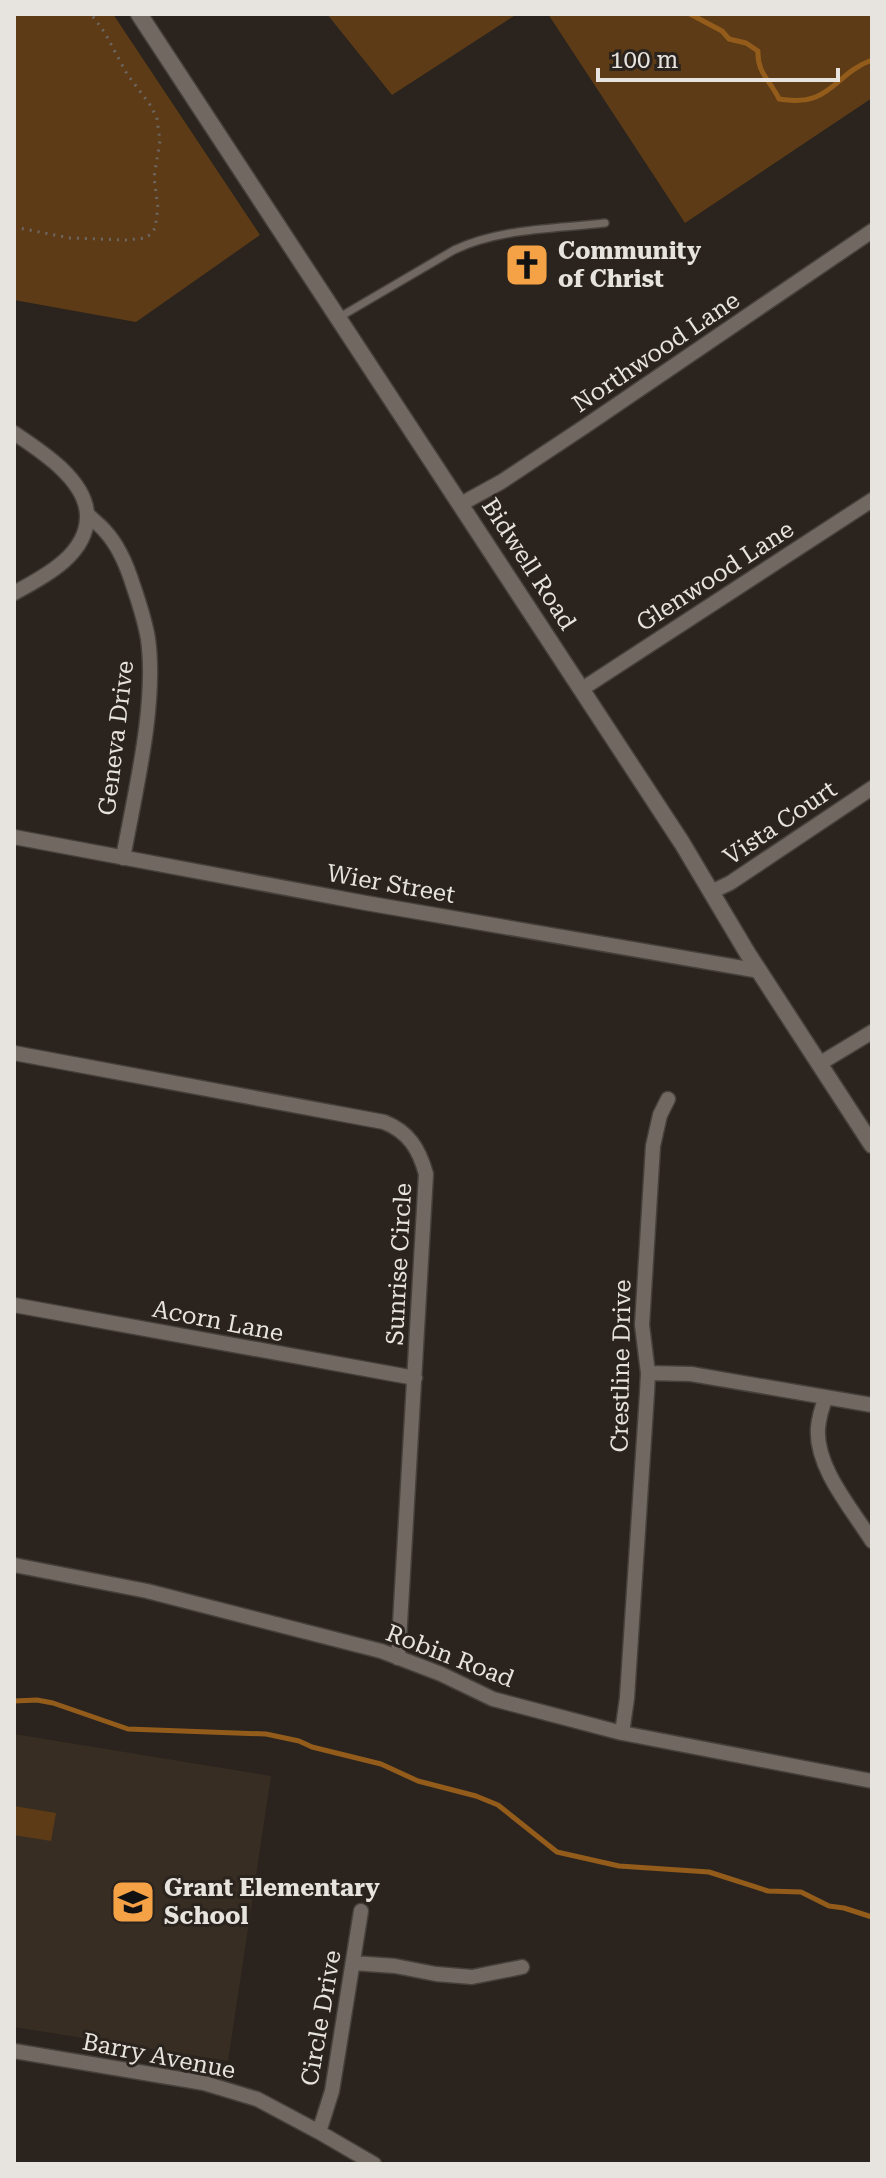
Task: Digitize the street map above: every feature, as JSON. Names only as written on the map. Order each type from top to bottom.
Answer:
[{"type":"street","name":"Bidwell Road","points":[[139,14],[682,843],[872,1145]]},
{"type":"street","name":"Northwood Lane","points":[[461,504],[501,482],[572,435],[872,231]]},
{"type":"street","name":"Geneva Drive","points":[[14,433],[58,466],[79,489],[87,514],[107,532],[123,558],[141,608],[148,638],[148,705],[123,858]]},
{"type":"street","name":"Glenwood Lane","points":[[582,689],[872,500]]},
{"type":"street","points":[[14,593],[53,570],[72,553],[82,541],[88,522],[87,514]]},
{"type":"street","name":"Vista Court","points":[[711,892],[730,883],[872,788]]},
{"type":"street","name":"Wier Street","points":[[14,837],[366,903],[760,971]]},
{"type":"street","points":[[819,1064],[872,1032]]},
{"type":"street","name":"Sunrise Circle","points":[[14,1053],[384,1122],[407,1135],[421,1155],[426,1174],[398,1658]]},
{"type":"street","name":"Crestline Drive","points":[[622,1733],[627,1698],[648,1373],[642,1325],[653,1146],[660,1115],[668,1099]]},
{"type":"street","name":"Acorn Lane","points":[[14,1305],[415,1378]]},
{"type":"street","points":[[648,1373],[691,1374],[872,1405]]},
{"type":"street","points":[[826,1397],[818,1428],[819,1445],[834,1481],[872,1541]]},
{"type":"street","name":"Robin Road","points":[[14,1565],[147,1591],[381,1651],[441,1674],[493,1699],[622,1733],[872,1781]]},
{"type":"street","name":"Circle Drive","points":[[319,2132],[332,2091],[361,1911]]},
{"type":"street","points":[[353,1963],[472,1977],[522,1967]]},
{"type":"street","name":"Barry Avenue","points":[[14,2051],[204,2083],[257,2099],[374,2164]]},
{"type":"lane","points":[[338,318],[470,242],[492,235],[605,223]]},
{"type":"path","points":[[14,227],[70,238],[127,240],[145,238],[155,228],[158,208],[154,177],[160,141],[157,119],[91,14]]},
{"type":"shaded area","points":[[14,14],[113,14],[260,235],[136,322],[14,300]]},
{"type":"shaded area","points":[[327,14],[517,14],[392,95]]},
{"type":"shaded area","points":[[548,14],[872,14],[872,98],[685,223]]},
{"type":"shaded area","name":"Grant Elementary School","points":[[14,1734],[271,1776],[228,2061],[14,2027]]},
{"type":"shaded area","points":[[14,1806],[56,1813],[51,1841],[14,1835]]},
{"type":"waterway","points":[[690,14],[722,31],[729,39],[746,43],[758,51],[762,71],[779,99],[810,99],[872,60]]},
{"type":"waterway","points":[[14,1701],[53,1703],[128,1729],[266,1734],[299,1741],[381,1764],[418,1781],[498,1805],[557,1852],[619,1866],[709,1872],[768,1891],[801,1892],[829,1906],[872,1917]]},
{"type":"place","name":"Community of Christ","points":[[527,265]]},
{"type":"place","name":"Grant Elementary School","points":[[133,1902]]}]
